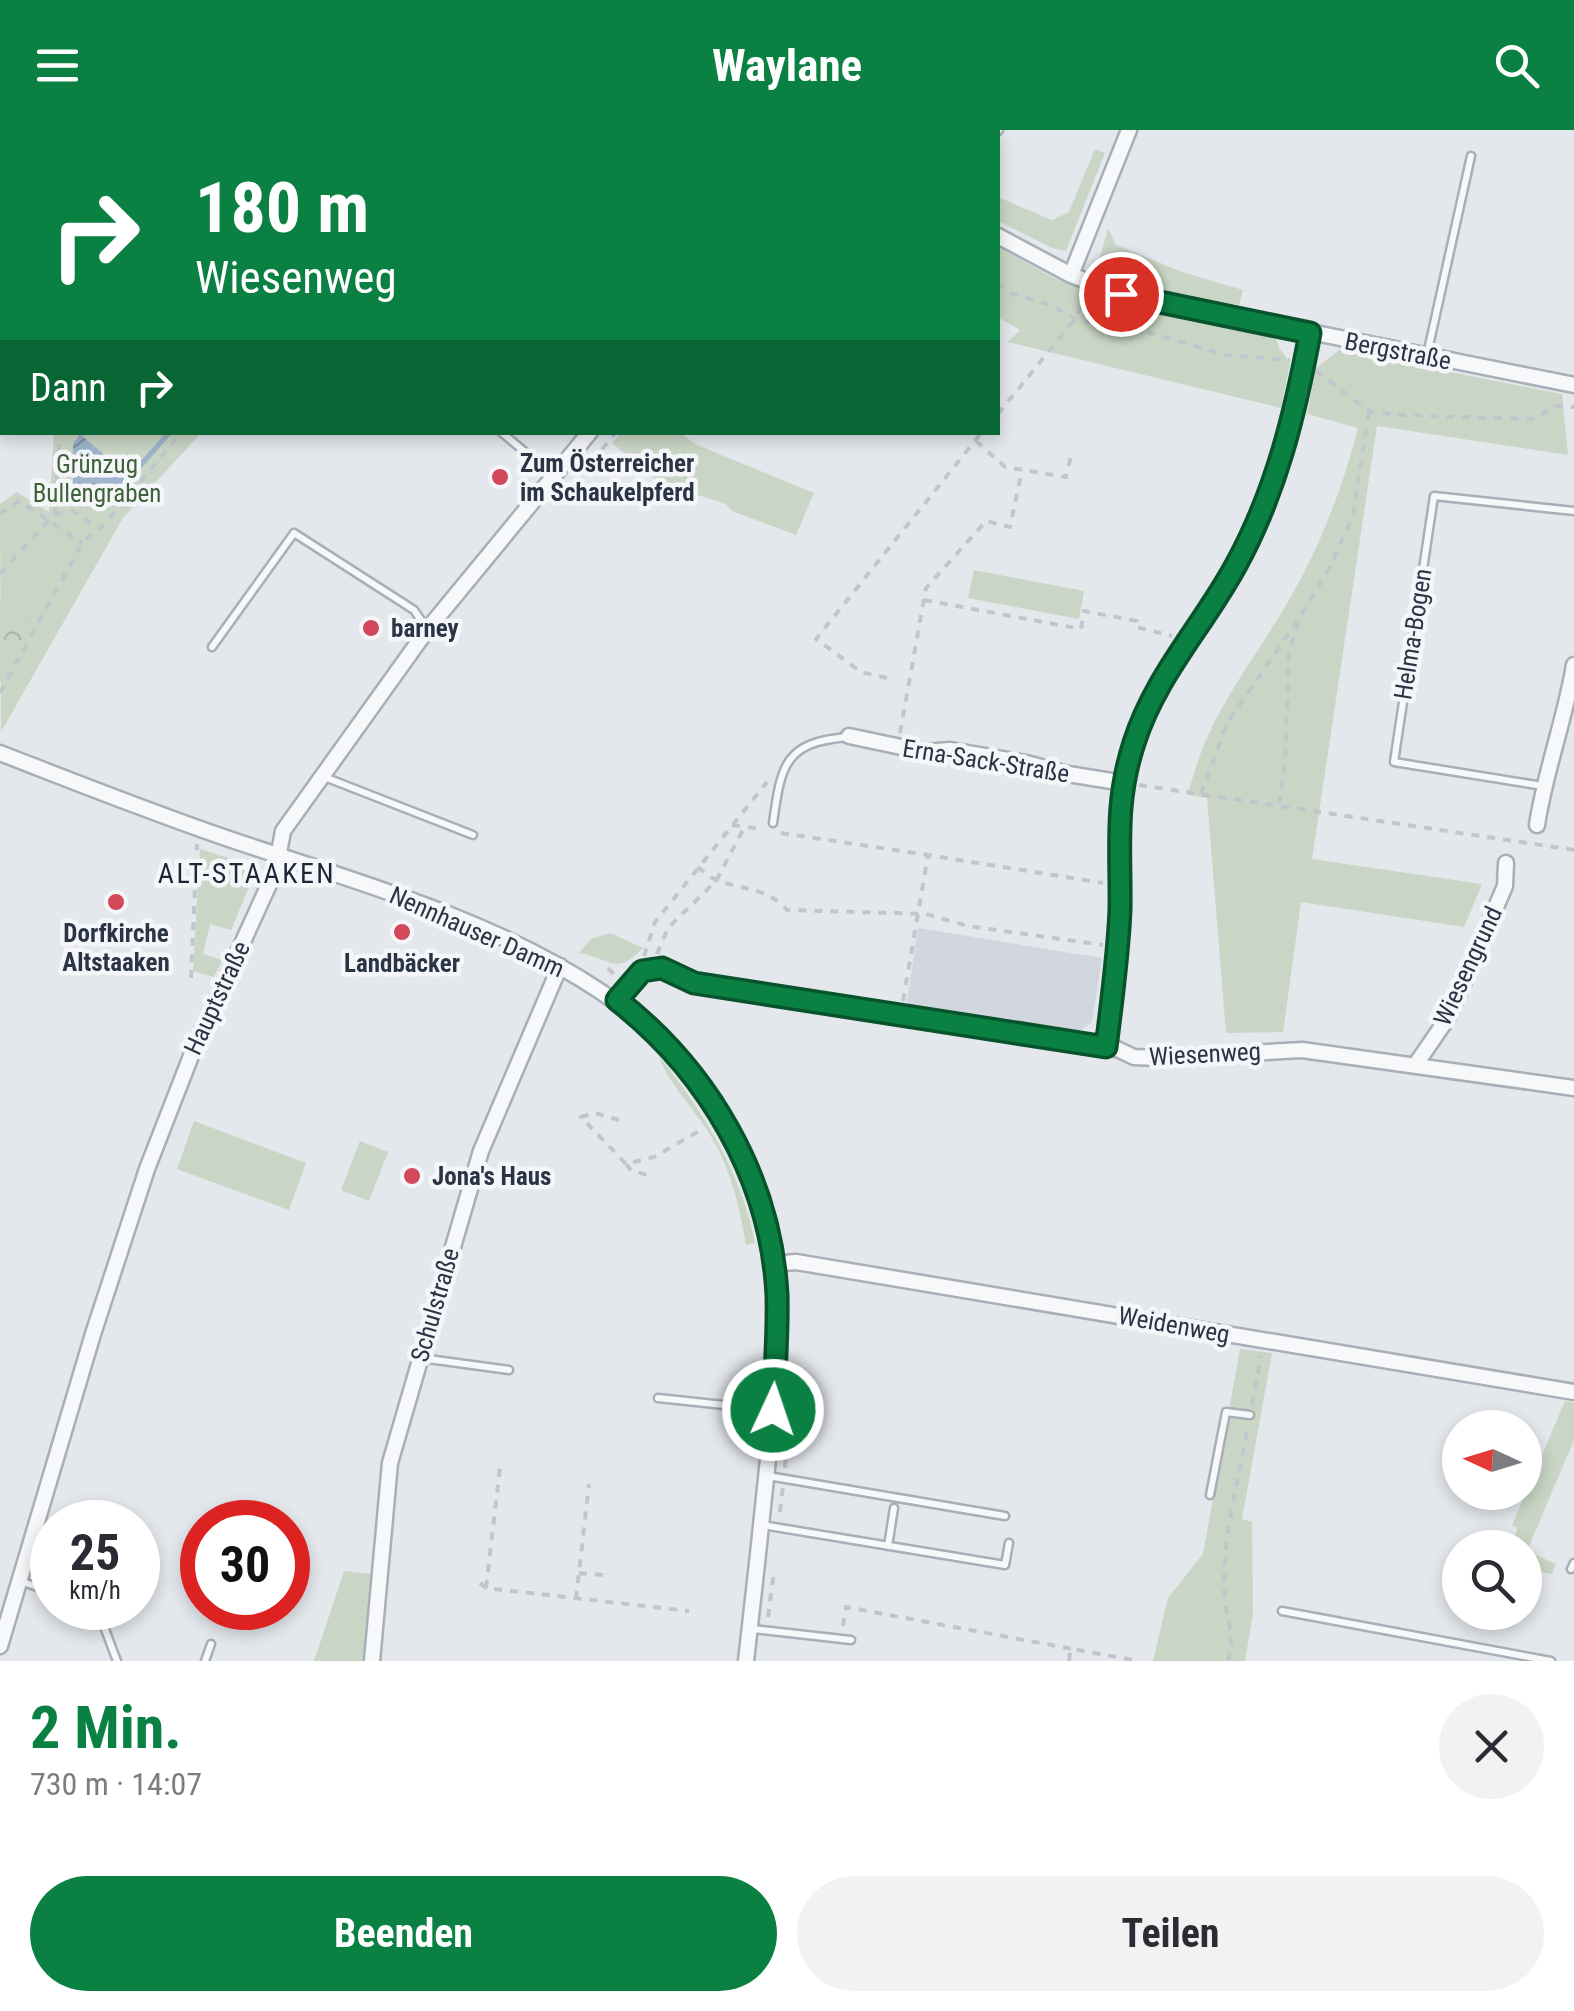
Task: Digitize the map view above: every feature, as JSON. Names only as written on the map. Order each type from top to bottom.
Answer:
[{"type":"street","points":[[1072,275],[1129,130]]},
{"type":"street","name":"Bergstraße","points":[[1000,237],[1072,275],[1121,294],[1574,385]]},
{"type":"street","points":[[1106,1047],[1118,947],[1117,838],[1132,746],[1147,707],[1254,531],[1292,424],[1310,333]]},
{"type":"street","name":"Hauptstraße","points":[[0,1646],[6,1599],[18,1580],[147,1169],[190,1056],[276,869],[282,831],[427,630],[588,435]]},
{"type":"street","points":[[1537,825],[1574,666]]},
{"type":"street","name":"Erna-Sack-Straße","points":[[850,736],[925,752],[950,750],[1124,783]]},
{"type":"street","name":"Nennhauser Damm","points":[[0,753],[151,811],[452,917],[560,966],[617,1000],[676,1053],[722,1118],[754,1183],[773,1264],[777,1327],[773,1410],[746,1661]]},
{"type":"street","name":"Wiesengrund","points":[[1416,1064],[1447,1018],[1466,977],[1505,886],[1506,863]]},
{"type":"street","name":"Schulstraße","points":[[372,1661],[390,1462],[481,1151],[560,966]]},
{"type":"street","points":[[617,1000],[648,970]]},
{"type":"street","name":"Wiesenweg","points":[[648,970],[669,970],[694,983],[1106,1047],[1145,1058],[1302,1050],[1574,1088]]},
{"type":"street","name":"Weidenweg","points":[[773,1264],[796,1262],[1574,1392]]},
{"type":"lane","points":[[1427,356],[1471,156]]},
{"type":"lane","points":[[505,435],[554,476]]},
{"type":"lane","name":"Helma-Bogen","points":[[1543,786],[1394,762],[1434,496],[1574,512]]},
{"type":"lane","points":[[212,647],[294,533],[414,610],[427,630]]},
{"type":"lane","points":[[773,823],[780,774],[787,760],[802,747],[850,736]]},
{"type":"lane","points":[[321,776],[473,835]]},
{"type":"lane","points":[[420,1358],[509,1370]]},
{"type":"lane","points":[[658,1398],[773,1410]]},
{"type":"lane","points":[[1210,1494],[1226,1412],[1250,1415]]},
{"type":"lane","points":[[766,1476],[1005,1516]]},
{"type":"lane","points":[[888,1546],[894,1508]]},
{"type":"lane","points":[[761,1525],[1005,1566],[1009,1543]]},
{"type":"lane","points":[[18,1580],[30,1584]]},
{"type":"lane","points":[[1282,1611],[1551,1661]]},
{"type":"lane","points":[[750,1628],[851,1640]]},
{"type":"lane","points":[[105,1630],[117,1661]]},
{"type":"lane","points":[[205,1661],[212,1644]]},
{"type":"path","points":[[1000,285],[1010,293],[1051,305],[1076,319],[1145,332],[1227,355],[1304,362],[1369,411],[1426,418],[1485,416],[1516,420],[1532,419],[1557,406],[1574,407]]},
{"type":"path","points":[[1000,412],[1076,319],[1087,292]]},
{"type":"path","points":[[1200,795],[1227,723],[1300,616],[1330,566],[1353,516],[1369,411]]},
{"type":"path","points":[[0,574],[55,514],[60,435]]},
{"type":"path","points":[[0,693],[82,544],[179,435]]},
{"type":"path","points":[[572,487],[614,435]]},
{"type":"path","points":[[887,678],[861,672],[816,639],[980,435]]},
{"type":"path","points":[[976,441],[1004,467],[1066,477],[1072,451]]},
{"type":"path","points":[[897,747],[926,588],[986,521],[1010,526],[1022,470]]},
{"type":"path","points":[[0,514],[19,501],[82,544]]},
{"type":"path","points":[[55,514],[72,511],[98,530]]},
{"type":"path","points":[[924,600],[1081,629],[1084,611],[1137,621],[1136,627],[1187,640]]},
{"type":"path","points":[[1278,806],[1285,764],[1289,653],[1300,616]]},
{"type":"path","points":[[648,970],[646,944],[655,922],[787,760]]},
{"type":"path","points":[[1124,783],[1574,850]]},
{"type":"path","points":[[732,825],[1120,886]]},
{"type":"path","points":[[648,970],[668,928],[716,881],[744,826]]},
{"type":"path","points":[[191,978],[197,844]]},
{"type":"path","points":[[901,1016],[928,856]]},
{"type":"path","points":[[698,867],[716,881],[776,898],[787,910],[918,913],[968,926],[1118,947]]},
{"type":"path","points":[[619,1120],[595,1113],[581,1118],[632,1170],[652,1176]]},
{"type":"path","points":[[626,1164],[654,1156],[704,1128]]},
{"type":"path","points":[[1228,1661],[1233,1639],[1224,1589],[1226,1547],[1264,1340]]},
{"type":"path","points":[[486,1588],[500,1467]]},
{"type":"path","points":[[576,1600],[589,1484]]},
{"type":"path","points":[[579,1573],[603,1576]]},
{"type":"path","points":[[480,1583],[486,1588],[689,1611]]},
{"type":"path","points":[[843,1629],[846,1607],[1138,1661]]},
{"type":"path","points":[[1068,1661],[1070,1652],[1078,1650]]},
{"type":"shaded area","points":[[918,928],[1102,958],[1092,1022],[1077,1033],[906,1007]]},
{"type":"green space","points":[[1095,149],[1105,153],[1066,251],[1000,222],[1000,198],[1052,220],[1069,212]]},
{"type":"green space","points":[[1108,228],[1116,245],[1182,272],[1243,290],[1239,305],[1162,292],[1123,278],[1100,258]]},
{"type":"green space","points":[[1000,248],[1054,278],[1119,303],[1276,337],[1290,363],[1281,408],[1008,342],[1020,330],[1000,318]]},
{"type":"green space","points":[[1339,350],[1562,394],[1568,455],[1377,426],[1312,859],[1482,884],[1464,927],[1301,902],[1283,1032],[1226,1033],[1207,798],[1188,795],[1217,718],[1298,584],[1345,474],[1358,428],[1307,414],[1316,368]]},
{"type":"green space","name":"Grünzug Bullengraben","points":[[54,435],[199,435],[123,518],[1,732],[0,504],[17,492],[49,512]]},
{"type":"green space","points":[[619,435],[683,435],[697,445],[814,493],[796,535],[732,511],[726,504],[660,483],[612,443]]},
{"type":"green space","points":[[974,570],[1084,591],[1079,619],[968,598]]},
{"type":"green space","points":[[0,601],[34,619],[0,682]]},
{"type":"green space","points":[[200,849],[250,865],[254,875],[231,930],[210,924],[203,954],[222,960],[214,977],[193,971]]},
{"type":"green space","points":[[610,933],[643,948],[619,964],[579,953],[591,939]]},
{"type":"green space","points":[[658,1055],[718,1143],[740,1191],[755,1243],[746,1245],[721,1154]]},
{"type":"green space","points":[[194,1121],[306,1163],[289,1210],[177,1169]]},
{"type":"green space","points":[[360,1141],[388,1152],[369,1201],[341,1190]]},
{"type":"green space","points":[[1240,1349],[1272,1353],[1242,1519],[1252,1522],[1253,1614],[1245,1661],[1153,1661],[1168,1598],[1203,1554]]},
{"type":"green space","points":[[1565,1401],[1574,1403],[1574,1440],[1536,1530],[1517,1530],[1512,1525],[1518,1510],[1542,1510],[1542,1455]]},
{"type":"green space","points":[[1542,1558],[1556,1564],[1552,1574],[1542,1572]]},
{"type":"green space","points":[[344,1571],[371,1574],[363,1661],[314,1661]]},
{"type":"water","points":[[81,435],[130,477],[101,512],[73,484],[73,444]]},
{"type":"waterway","points":[[130,477],[167,435]]},
{"type":"place","name":"Zum Österreicher im Schaukelpferd","points":[[500,477]]},
{"type":"place","name":"barney","points":[[371,628]]},
{"type":"place","name":"Dorfkirche Altstaaken","points":[[116,902]]},
{"type":"place","name":"Landbäcker","points":[[402,932]]},
{"type":"place","name":"Jona's Haus","points":[[412,1176]]},
{"type":"district","name":"ALT-STAAKEN","points":[[247,873]]},
{"type":"route","points":[[773,1410],[776,1294],[769,1239],[754,1183],[722,1118],[688,1067],[664,1040],[617,1000],[642,971],[662,968],[694,983],[1106,1047],[1118,947],[1118,826],[1132,746],[1162,679],[1254,531],[1292,424],[1310,333],[1121,294]]}]
